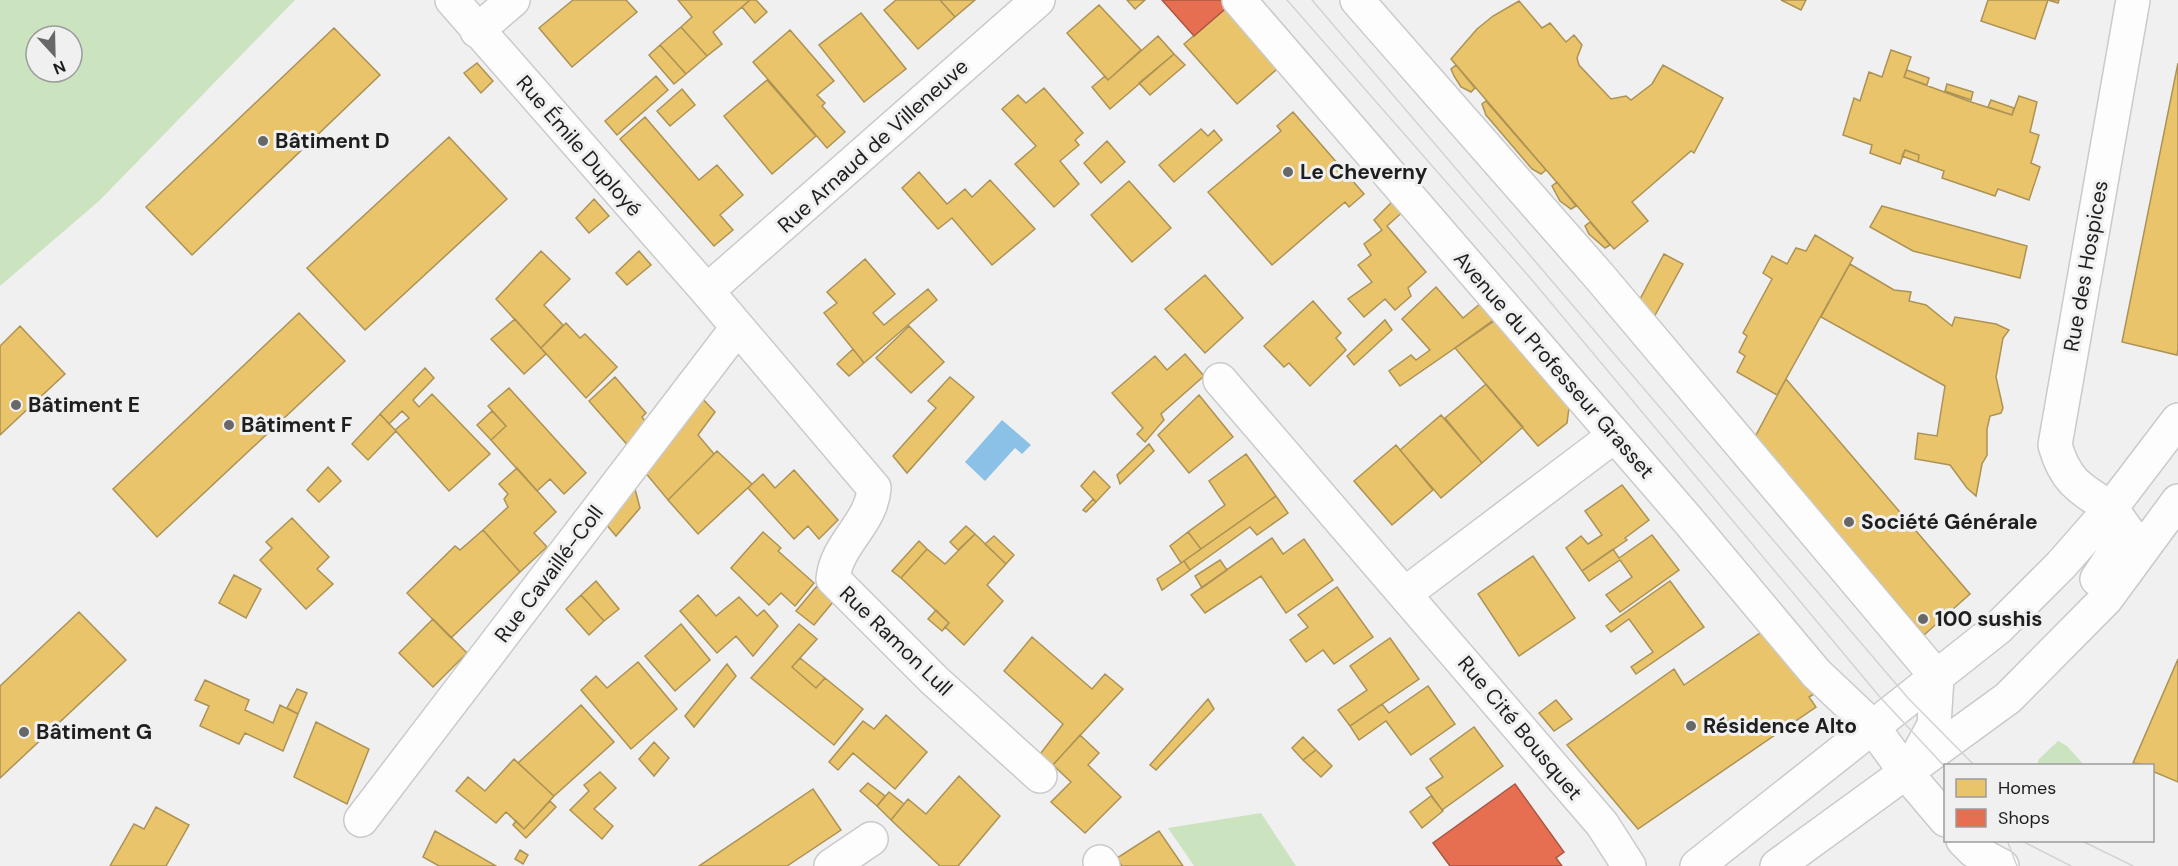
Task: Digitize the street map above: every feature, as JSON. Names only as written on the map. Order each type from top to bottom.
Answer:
[{"type":"street","name":"Rue Émile Duployé","points":[[452,0],[707,291]]},
{"type":"street","points":[[477,30],[513,0]]},
{"type":"street","name":"Rue Arnaud de Villeneuve","points":[[707,291],[1038,0]]},
{"type":"street","name":"Avenue du Professeur Grasset","points":[[1239,0],[1816,673],[1872,726],[1907,774],[1944,818]]},
{"type":"street","points":[[1357,0],[1599,276],[1937,677],[1934,724],[1907,774]]},
{"type":"street","name":"Rue des Hospices","points":[[2111,508],[2078,489],[2061,467],[2055,445],[2133,0]]},
{"type":"street","name":"Rue Ramon Lull","points":[[707,291],[736,328],[874,488],[873,505],[834,562],[833,579],[934,680],[1040,777]]},
{"type":"street","name":"Rue Cavaillé-Coll","points":[[362,820],[736,328]]},
{"type":"street","name":"Rue Cité Bousquet","points":[[1220,380],[1406,593],[1602,824],[1629,866]]},
{"type":"street","points":[[1697,866],[1998,628],[2061,565],[2111,508],[2178,420]]},
{"type":"street","points":[[1406,593],[1614,435]]},
{"type":"street","points":[[1777,866],[1907,774],[2008,698],[2106,599],[2178,501]]},
{"type":"street","points":[[2032,674],[2053,631],[2096,581],[2128,532],[2111,508]]},
{"type":"street","points":[[831,866],[871,839]]},
{"type":"street","points":[[1965,842],[1974,851],[1999,865]]},
{"type":"green space","points":[[0,0],[295,0],[99,201],[0,286]]},
{"type":"green space","points":[[2058,741],[2067,746],[2083,764],[2038,764],[2038,760]]},
{"type":"green space","points":[[1261,813],[1296,866],[1194,866],[1168,828]]},
{"type":"water","points":[[1002,420],[1031,445],[1022,454],[1015,448],[985,481],[965,462]]},
{"type":"building: Homes","points":[[573,0],[626,0],[637,12],[572,67],[539,28]]},
{"type":"building: Homes","points":[[678,0],[750,0],[713,32],[722,44],[707,56],[681,27],[692,17]]},
{"type":"building: Homes","points":[[750,0],[756,0],[767,12],[755,23],[742,7]]},
{"type":"building: Homes","points":[[896,0],[940,0],[955,17],[918,49],[884,10]]},
{"type":"building: Homes","points":[[940,0],[975,0],[955,17]]},
{"type":"building: Homes","points":[[1127,0],[1145,0],[1135,9]]},
{"type":"building: Homes","points":[[1781,0],[1806,0],[1801,10]]},
{"type":"building: Homes","points":[[1988,0],[2048,0],[2035,39],[1981,21]]},
{"type":"building: Homes","points":[[1519,1],[1542,28],[1550,23],[1566,42],[1574,35],[1582,45],[1577,58],[1579,65],[1611,99],[1626,96],[1631,100],[1652,84],[1663,65],[1723,98],[1694,153],[1691,151],[1632,202],[1648,221],[1614,249],[1451,59],[1477,29],[1493,16]]},
{"type":"building: Homes","points":[[1231,4],[1283,64],[1237,104],[1184,44]]},
{"type":"building: Homes","points":[[1099,5],[1141,50],[1108,80],[1067,33]]},
{"type":"building: Homes","points":[[861,13],[906,69],[864,102],[819,45]]},
{"type":"building: Homes","points":[[681,27],[707,56],[686,74],[660,45]]},
{"type":"building: Homes","name":"Bâtiment D","points":[[334,28],[380,75],[192,255],[146,207]]},
{"type":"building: Homes","points":[[790,30],[834,81],[817,95],[825,103],[822,106],[845,132],[827,148],[753,62]]},
{"type":"building: Homes","points":[[1158,36],[1174,54],[1110,109],[1092,87],[1105,76],[1108,80]]},
{"type":"building: Homes","points":[[660,45],[686,74],[674,84],[649,55]]},
{"type":"building: Homes","points":[[1891,50],[1911,57],[1904,77],[1971,102],[2012,115],[2019,96],[2037,102],[2030,132],[2039,135],[2031,163],[2040,167],[2029,200],[1998,189],[1995,196],[1942,178],[1944,171],[1918,162],[1919,155],[1905,150],[1900,164],[1870,153],[1872,145],[1843,135],[1854,98],[1860,101],[1869,72],[1882,77]]},
{"type":"building: Homes","points":[[1174,54],[1185,65],[1150,95],[1139,83]]},
{"type":"building: Homes","points":[[477,63],[493,81],[481,93],[464,73]]},
{"type":"building: Homes","points":[[2178,63],[2178,349],[2177,355],[2122,342]]},
{"type":"building: Homes","points":[[1456,65],[1475,88],[1471,92],[1461,87],[1454,76],[1451,69]]},
{"type":"building: Homes","points":[[1907,70],[1929,78],[1927,85],[1904,77]]},
{"type":"building: Homes","points":[[656,76],[668,90],[617,135],[605,121]]},
{"type":"building: Homes","points":[[767,80],[816,136],[772,174],[724,116]]},
{"type":"building: Homes","points":[[1947,84],[1973,92],[1971,100],[1945,91]]},
{"type":"building: Homes","points":[[1044,88],[1083,133],[1075,140],[1079,145],[1060,161],[1079,184],[1054,207],[1015,164],[1036,146],[1002,109],[1018,95],[1026,103]]},
{"type":"building: Homes","points":[[682,89],[695,105],[670,126],[657,111]]},
{"type":"building: Homes","points":[[1991,100],[2014,108],[2012,115],[1988,107]]},
{"type":"building: Homes","points":[[1486,101],[1546,170],[1541,174],[1532,169],[1486,115],[1482,104]]},
{"type":"building: Homes","name":"Le Cheverny","points":[[1293,112],[1364,194],[1349,207],[1345,202],[1272,265],[1208,192],[1281,131],[1277,126]]},
{"type":"building: Homes","points":[[645,117],[699,180],[717,165],[743,195],[720,215],[733,230],[714,246],[620,139]]},
{"type":"building: Homes","points":[[1201,129],[1208,136],[1214,130],[1222,140],[1174,182],[1159,165]]},
{"type":"building: Homes","points":[[449,137],[507,199],[365,330],[307,268]]},
{"type":"building: Homes","points":[[1107,141],[1125,162],[1101,183],[1084,163]]},
{"type":"building: Homes","points":[[1905,150],[1919,155],[1918,162],[1902,156]]},
{"type":"building: Homes","points":[[919,172],[947,204],[965,189],[972,197],[990,180],[1035,229],[992,265],[952,218],[938,229],[902,188]]},
{"type":"building: Homes","points":[[1129,181],[1171,228],[1132,262],[1091,215]]},
{"type":"building: Homes","points":[[1557,182],[1576,206],[1571,209],[1560,201],[1552,186]]},
{"type":"building: Homes","points":[[1397,197],[1406,209],[1387,226],[1426,272],[1408,288],[1411,296],[1395,310],[1385,299],[1364,317],[1348,299],[1372,282],[1358,265],[1371,255],[1364,244],[1382,230],[1374,220]]},
{"type":"building: Homes","points":[[594,199],[609,216],[589,233],[576,218]]},
{"type":"building: Homes","points":[[1882,206],[2027,246],[2020,278],[1913,251],[1870,227]]},
{"type":"building: Homes","points":[[1590,222],[1610,245],[1605,248],[1589,234],[1585,226]]},
{"type":"building: Homes","points":[[1815,235],[1853,258],[1777,395],[1737,372],[1745,356],[1739,352],[1747,336],[1743,333],[1772,279],[1763,273],[1772,256],[1787,264],[1796,248],[1806,251]]},
{"type":"building: Homes","points":[[541,251],[570,279],[544,305],[563,325],[541,348],[496,299]]},
{"type":"building: Homes","points":[[639,251],[651,265],[627,285],[616,273]]},
{"type":"building: Homes","points":[[1664,254],[1683,264],[1653,319],[1638,303]]},
{"type":"building: Homes","points":[[865,259],[895,294],[873,313],[884,325],[928,289],[937,300],[864,363],[824,313],[837,303],[827,292]]},
{"type":"building: Homes","points":[[1850,264],[1894,290],[1911,292],[1909,301],[1926,305],[1952,326],[1955,317],[1996,324],[2009,330],[2003,338],[1996,377],[2003,408],[2001,413],[1990,416],[1987,429],[1987,455],[1982,464],[1976,496],[1950,465],[1915,459],[1918,433],[1937,436],[1945,386],[1821,317]]},
{"type":"building: Homes","points":[[1205,275],[1243,318],[1205,353],[1165,309]]},
{"type":"building: Homes","points":[[1436,287],[1463,318],[1481,303],[1494,321],[1400,386],[1389,371],[1411,355],[1416,360],[1430,350],[1402,319]]},
{"type":"building: Homes","points":[[1313,301],[1341,333],[1336,338],[1346,350],[1310,386],[1289,363],[1284,367],[1264,346]]},
{"type":"building: Homes","name":"Bâtiment F","points":[[299,313],[345,361],[157,537],[113,489]]},
{"type":"building: Homes","points":[[515,319],[546,354],[524,374],[491,339]]},
{"type":"building: Homes","points":[[1495,319],[1570,400],[1567,423],[1538,446],[1455,348]]},
{"type":"building: Homes","points":[[1385,320],[1392,330],[1354,365],[1347,356]]},
{"type":"building: Homes","points":[[566,323],[580,338],[585,334],[617,367],[586,398],[541,348]]},
{"type":"building: Homes","name":"Bâtiment E","points":[[20,326],[65,374],[0,435],[0,346]]},
{"type":"building: Homes","points":[[909,326],[944,362],[911,393],[876,358]]},
{"type":"building: Homes","points":[[853,349],[864,363],[849,376],[837,364]]},
{"type":"building: Homes","points":[[1185,354],[1204,376],[1161,414],[1164,420],[1145,442],[1137,434],[1143,428],[1112,393],[1155,356],[1167,370]]},
{"type":"building: Homes","points":[[425,368],[434,378],[413,400],[419,407],[432,394],[490,454],[449,491],[395,430],[409,418],[402,411],[389,424],[380,414]]},
{"type":"building: Homes","points":[[615,377],[646,413],[642,417],[649,426],[631,449],[589,401]]},
{"type":"building: Homes","points":[[950,377],[974,397],[907,473],[893,456],[936,408],[928,401]]},
{"type":"building: Homes","points":[[1786,379],[1970,594],[1924,635],[1755,437]]},
{"type":"building: Homes","points":[[1486,384],[1523,427],[1482,463],[1445,418]]},
{"type":"building: Homes","points":[[509,388],[586,473],[564,494],[550,479],[537,491],[491,440],[506,426],[488,406]]},
{"type":"building: Homes","points":[[1199,395],[1233,437],[1189,473],[1158,435]]},
{"type":"building: Homes","points":[[701,397],[715,412],[698,435],[714,454],[668,500],[644,471]]},
{"type":"building: Homes","points":[[492,411],[506,426],[491,440],[477,425]]},
{"type":"building: Homes","points":[[380,414],[396,431],[368,460],[352,444]]},
{"type":"building: Homes","points":[[1441,415],[1482,463],[1441,498],[1400,450]]},
{"type":"building: Homes","points":[[1149,444],[1154,451],[1120,484],[1117,475]]},
{"type":"building: Homes","points":[[1396,445],[1433,490],[1392,525],[1354,481]]},
{"type":"building: Homes","points":[[717,451],[752,484],[698,534],[668,500]]},
{"type":"building: Homes","points":[[1246,454],[1276,496],[1201,549],[1188,532],[1225,505],[1209,481]]},
{"type":"building: Homes","points":[[328,467],[341,481],[319,502],[307,490]]},
{"type":"building: Homes","points":[[517,468],[556,512],[534,533],[547,547],[520,572],[483,530],[508,507],[504,499],[508,494],[499,484]]},
{"type":"building: Homes","points":[[794,470],[838,520],[819,539],[808,526],[794,539],[748,488],[763,474],[775,488]]},
{"type":"building: Homes","points":[[1094,471],[1110,487],[1096,502],[1081,486]]},
{"type":"building: Homes","points":[[634,485],[640,508],[616,536],[605,523]]},
{"type":"building: Homes","points":[[1622,485],[1649,520],[1625,538],[1627,540],[1582,571],[1566,548],[1581,536],[1588,544],[1602,535],[1585,511]]},
{"type":"building: Homes","points":[[1276,496],[1288,513],[1257,535],[1250,527],[1190,570],[1184,561]]},
{"type":"building: Homes","points":[[1093,499],[1096,502],[1086,512],[1083,510]]},
{"type":"building: Homes","points":[[292,518],[329,557],[317,569],[333,584],[306,609],[260,560],[272,548],[266,542]]},
{"type":"building: Homes","points":[[966,526],[975,534],[958,550],[950,542]]},
{"type":"building: Homes","points":[[483,530],[520,572],[451,638],[407,593],[455,546],[460,550]]},
{"type":"building: Homes","points":[[763,532],[781,548],[778,551],[814,583],[795,606],[781,593],[769,605],[731,568]]},
{"type":"building: Homes","points":[[1188,532],[1201,549],[1181,563],[1170,546]]},
{"type":"building: Homes","points":[[975,534],[1006,564],[987,585],[1003,601],[964,645],[945,627],[949,623],[901,578],[927,549],[945,564]]},
{"type":"building: Homes","points":[[1652,535],[1679,570],[1620,612],[1606,595],[1632,577],[1620,560],[1589,581],[1582,571],[1613,549],[1619,558]]},
{"type":"building: Homes","points":[[994,536],[1014,555],[1006,564],[985,544]]},
{"type":"building: Homes","points":[[1272,538],[1283,554],[1304,539],[1333,580],[1286,613],[1261,576],[1205,613],[1191,595]]},
{"type":"building: Homes","points":[[919,541],[927,549],[901,578],[892,571]]},
{"type":"building: Homes","points":[[1533,556],[1575,618],[1519,656],[1478,594]]},
{"type":"building: Homes","points":[[1220,560],[1227,570],[1202,588],[1195,576]]},
{"type":"building: Homes","points":[[1184,561],[1190,570],[1162,590],[1157,579]]},
{"type":"building: Homes","points":[[234,575],[261,589],[246,618],[219,603]]},
{"type":"building: Homes","points":[[596,581],[619,609],[604,621],[581,595]]},
{"type":"building: Homes","points":[[1670,581],[1704,627],[1636,674],[1631,667],[1653,652],[1629,619],[1611,632],[1606,626]]},
{"type":"building: Homes","points":[[817,586],[833,602],[814,625],[796,611]]},
{"type":"building: Homes","points":[[1337,587],[1373,637],[1334,664],[1323,650],[1306,662],[1290,640],[1308,627],[1298,615]]},
{"type":"building: Homes","points":[[581,595],[604,621],[589,635],[566,609]]},
{"type":"building: Homes","points":[[698,595],[716,616],[739,597],[757,616],[764,610],[778,626],[753,656],[736,636],[717,653],[680,611]]},
{"type":"building: Homes","points":[[936,610],[949,623],[942,631],[928,619]]},
{"type":"building: Homes","name":"Bâtiment G","points":[[79,612],[126,660],[0,778],[0,686]]},
{"type":"building: Homes","points":[[433,619],[467,653],[433,687],[399,653]]},
{"type":"building: Homes","points":[[681,624],[710,660],[675,691],[645,656]]},
{"type":"building: Homes","points":[[799,624],[817,639],[792,667],[816,688],[825,678],[863,709],[834,745],[751,678]]},
{"type":"building: Homes","name":"Résidence Alto","points":[[1766,629],[1819,691],[1809,697],[1816,707],[1638,829],[1567,745],[1674,669],[1684,685]]},
{"type":"building: Homes","points":[[1032,637],[1092,689],[1105,674],[1123,689],[1049,769],[1038,757],[1063,724],[1004,671]]},
{"type":"building: Homes","points":[[1390,638],[1419,679],[1350,726],[1338,710],[1367,690],[1350,666]]},
{"type":"building: Homes","points":[[800,658],[825,678],[816,688],[792,667]]},
{"type":"building: Homes","points":[[2178,659],[2178,782],[2154,772],[2154,764],[2133,763]]},
{"type":"building: Homes","points":[[638,662],[677,709],[631,749],[581,690],[596,676],[607,688]]},
{"type":"building: Homes","points":[[727,664],[736,676],[694,727],[685,716]]},
{"type":"building: Homes","points":[[205,680],[249,700],[245,710],[273,723],[280,705],[298,714],[283,751],[245,733],[239,744],[200,726],[209,706],[195,700]]},
{"type":"building: Homes","points":[[1428,686],[1455,724],[1411,755],[1386,721],[1359,740],[1350,726],[1382,704],[1389,713]]},
{"type":"building: Homes","points":[[297,689],[307,693],[298,714],[287,708]]},
{"type":"building: Homes","points":[[1208,699],[1214,709],[1156,770],[1150,765]]},
{"type":"building: Homes","points":[[1556,700],[1572,719],[1554,731],[1539,713]]},
{"type":"building: Homes","points":[[581,705],[614,742],[554,796],[518,763]]},
{"type":"building: Homes","points":[[886,715],[927,752],[895,789],[853,753],[838,770],[829,762],[863,721],[874,729]]},
{"type":"building: Homes","points":[[316,722],[369,749],[347,804],[294,777]]},
{"type":"building: Homes","points":[[1474,727],[1503,766],[1442,810],[1426,788],[1443,777],[1430,759]]},
{"type":"building: Homes","points":[[1080,735],[1099,753],[1088,765],[1121,797],[1085,833],[1051,802],[1071,782],[1053,765]]},
{"type":"building: Homes","points":[[1303,737],[1316,750],[1303,760],[1292,748]]},
{"type":"building: Homes","points":[[654,742],[669,758],[654,776],[639,759]]},
{"type":"building: Homes","points":[[1316,750],[1332,766],[1321,777],[1303,760]]},
{"type":"building: Homes","points":[[514,759],[554,796],[524,829],[506,812],[496,823],[456,791],[468,777],[485,791]]},
{"type":"building: Homes","points":[[600,772],[616,788],[594,809],[613,826],[602,839],[570,810],[589,791],[584,785]]},
{"type":"building: Homes","points":[[959,776],[1000,816],[958,866],[940,866],[891,820],[908,799],[926,814]]},
{"type":"building: Homes","points":[[868,783],[885,796],[877,806],[860,791]]},
{"type":"building: Homes","points":[[813,789],[841,830],[787,866],[699,866]]},
{"type":"building: Homes","points":[[889,792],[904,804],[891,820],[877,806]]},
{"type":"building: Homes","points":[[1431,796],[1443,811],[1422,828],[1410,812]]},
{"type":"building: Homes","points":[[550,801],[556,807],[526,838],[513,825],[516,821],[524,829]]},
{"type":"building: Homes","points":[[156,807],[189,825],[166,866],[110,866],[134,824],[144,829]]},
{"type":"building: Homes","points":[[435,831],[496,866],[439,866],[423,857]]},
{"type":"building: Homes","points":[[1159,831],[1183,866],[1122,866],[1117,858]]},
{"type":"building: Homes","points":[[520,850],[528,855],[523,864],[515,859]]},
{"type":"building: Shops","points":[[1162,0],[1228,0],[1231,4],[1194,36]]},
{"type":"building: Shops","points":[[1515,784],[1564,852],[1556,858],[1562,866],[1450,866],[1433,843]]},
{"type":"tram line","points":[[1287,0],[1532,280],[1879,696],[1944,766]]},
{"type":"tram line","points":[[1312,0],[1908,698],[1973,764]]},
{"type":"tram line","points":[[2008,842],[2017,866]]},
{"type":"tram line","points":[[2024,842],[2071,866]]},
{"type":"tram line","points":[[2084,842],[2133,866]]},
{"type":"place","name":"Bâtiment D","points":[[263,141]]},
{"type":"place","name":"Le Cheverny","points":[[1288,172]]},
{"type":"place","name":"Bâtiment E","points":[[16,405]]},
{"type":"place","name":"Bâtiment F","points":[[229,425]]},
{"type":"place","name":"Société Générale","points":[[1849,522]]},
{"type":"place","name":"100 sushis","points":[[1923,619]]},
{"type":"place","name":"Résidence Alto","points":[[1691,726]]},
{"type":"place","name":"Bâtiment G","points":[[24,732]]}]
